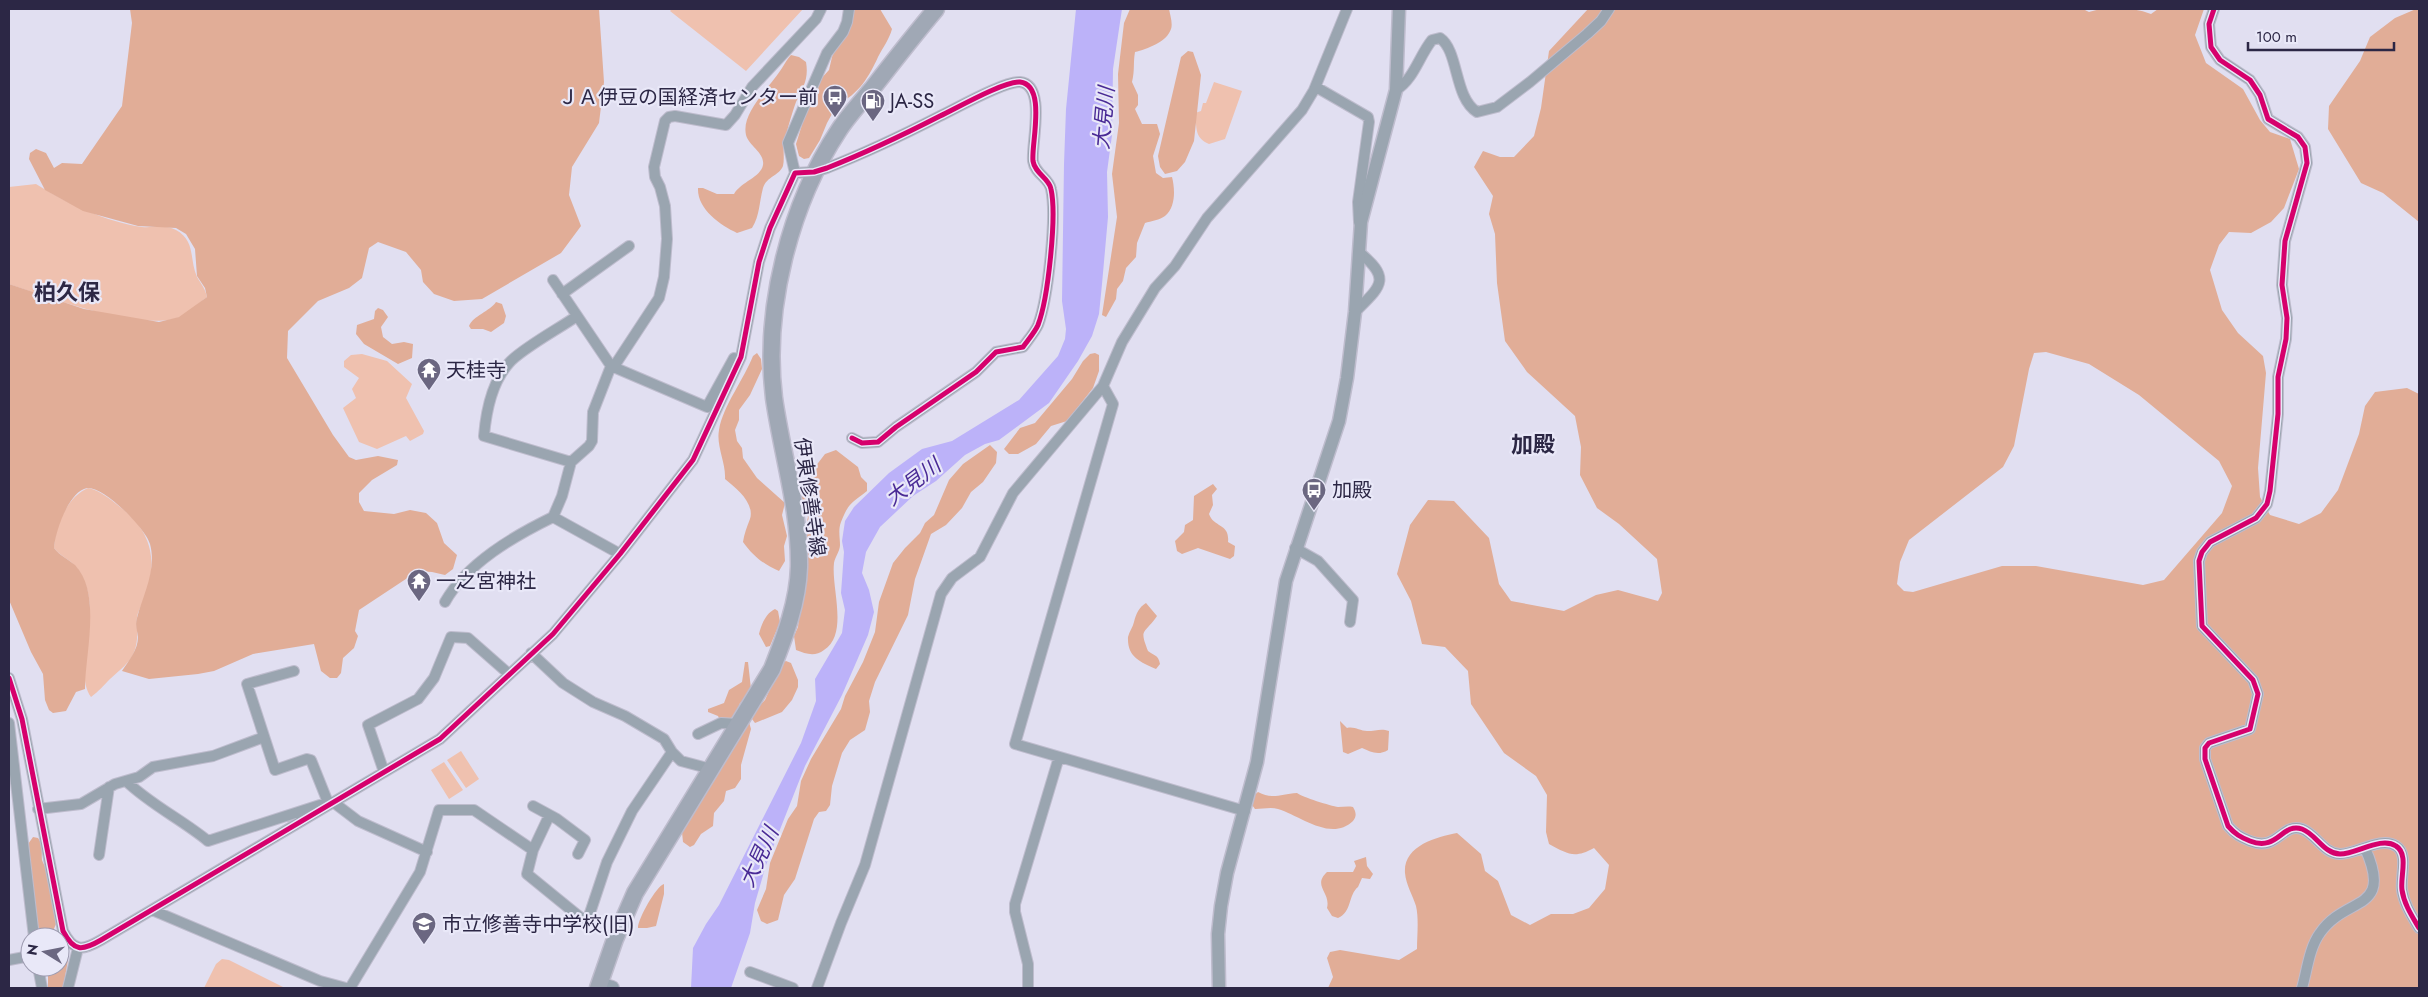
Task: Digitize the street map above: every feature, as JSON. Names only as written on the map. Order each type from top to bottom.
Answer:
[{"type":"main road","name":"伊東修善寺線","points":[[603,987],[615,940],[636,893],[772,669],[786,633],[799,567],[795,517],[774,396],[773,342],[775,314],[784,259],[814,172],[839,129],[936,9]]},
{"type":"street","points":[[445,602],[452,589],[490,554],[553,517],[562,496],[571,462],[592,442],[593,412],[612,367],[659,298],[664,277],[667,239],[665,206],[655,177],[654,167],[665,121],[668,117],[675,116],[726,125],[735,115],[752,87],[816,19],[821,9]]},
{"type":"street","points":[[9,678],[22,719],[63,931],[69,942],[78,948],[90,946],[440,739],[553,634],[620,554],[693,460],[741,358],[759,262],[770,228],[795,172],[788,144],[824,60],[843,32],[849,9]]},
{"type":"street","points":[[817,988],[865,865],[941,594],[952,578],[980,557],[1013,493],[1103,386],[1122,342],[1155,288],[1175,266],[1207,218],[1302,110],[1316,86],[1347,9]]},
{"type":"street","points":[[1219,988],[1218,934],[1221,906],[1227,873],[1245,811],[1262,736],[1286,581],[1339,421],[1347,378],[1355,312],[1360,225],[1396,90],[1399,9]]},
{"type":"street","points":[[1396,90],[1412,74],[1432,40],[1440,38],[1448,48],[1468,103],[1477,112],[1489,111],[1506,101],[1587,34],[1601,21],[1609,9]]},
{"type":"street","points":[[2214,9],[2209,24],[2211,48],[2220,60],[2250,80],[2260,95],[2268,119],[2298,137],[2305,147],[2307,163],[2285,241],[2282,285],[2287,318],[2286,339],[2278,377],[2278,414],[2267,504],[2256,518],[2210,542],[2202,552],[2199,561],[2202,626],[2253,680],[2258,694],[2250,729],[2209,743],[2205,748],[2205,759],[2228,826],[2236,835],[2259,844],[2269,843],[2291,828],[2302,829],[2329,851],[2339,854],[2386,842],[2396,846],[2402,854],[2402,890],[2408,909],[2419,928]]},
{"type":"street","points":[[795,172],[814,172],[848,160],[971,100],[1013,83],[1021,82],[1028,85],[1034,93],[1037,106],[1033,163],[1038,173],[1051,188],[1052,200],[1052,236],[1047,281],[1038,326],[1024,347],[996,352],[976,372],[896,427],[878,442],[862,443],[852,438]]},
{"type":"street","points":[[1316,86],[1368,117],[1369,122],[1358,202],[1360,225]]},
{"type":"street","points":[[562,294],[629,246]]},
{"type":"street","points":[[1355,312],[1376,290],[1380,279],[1378,269],[1359,252]]},
{"type":"street","points":[[553,280],[612,367],[707,407],[734,356],[741,358]]},
{"type":"street","points":[[571,462],[484,436],[491,397],[509,363],[576,316]]},
{"type":"street","points":[[1103,386],[1113,404],[1015,744],[1245,811]]},
{"type":"street","points":[[553,517],[620,554]]},
{"type":"street","points":[[1296,548],[1318,561],[1353,600],[1350,622]]},
{"type":"street","points":[[384,772],[368,725],[418,699],[434,678],[451,637],[468,638],[509,674]]},
{"type":"street","points":[[531,654],[563,683],[593,702],[625,716],[664,739],[672,752],[681,761],[711,769]]},
{"type":"street","points":[[294,671],[247,684],[275,770],[307,759],[311,760],[331,803],[358,822],[427,852]]},
{"type":"street","points":[[9,723],[12,772],[33,927]]},
{"type":"street","points":[[698,734],[721,723],[738,724]]},
{"type":"street","points":[[38,809],[81,804],[109,787],[139,777],[161,764],[213,756],[264,737]]},
{"type":"street","points":[[549,816],[533,850],[526,874],[582,918],[588,919],[607,862],[632,811],[672,752]]},
{"type":"street","points":[[1028,988],[1028,964],[1015,912],[1015,904],[1059,757]]},
{"type":"street","points":[[126,781],[144,798],[185,822],[208,841],[331,803]]},
{"type":"street","points":[[99,854],[109,787]]},
{"type":"street","points":[[533,806],[557,819],[585,840],[578,854]]},
{"type":"street","points":[[350,988],[420,872],[439,810],[474,810],[533,850]]},
{"type":"street","points":[[2302,988],[2319,933],[2331,920],[2364,900],[2373,892],[2374,882],[2370,861],[2364,848]]},
{"type":"street","points":[[152,910],[318,985],[346,988]]},
{"type":"street","points":[[68,988],[78,948]]},
{"type":"street","points":[[750,972],[793,988]]},
{"type":"shaded area","points":[[2120,8],[2151,14],[2158,9],[2204,9],[2195,35],[2206,63],[2243,89],[2260,120],[2270,132],[2290,139],[2299,169],[2284,208],[2271,222],[2251,233],[2229,232],[2219,245],[2210,270],[2222,310],[2238,333],[2263,356],[2266,373],[2258,468],[2260,497],[2270,515],[2299,524],[2321,513],[2338,490],[2359,434],[2365,406],[2375,392],[2407,388],[2419,394],[2419,988],[1328,988],[1333,977],[1327,958],[1330,952],[1340,950],[1399,960],[1417,949],[1417,911],[1408,886],[1405,873],[1406,864],[1409,856],[1415,850],[1431,840],[1457,833],[1481,854],[1485,871],[1498,881],[1511,915],[1530,925],[1551,914],[1573,914],[1589,908],[1605,889],[1609,865],[1594,848],[1581,853],[1571,854],[1549,844],[1546,832],[1547,795],[1536,776],[1504,753],[1471,704],[1468,671],[1445,647],[1422,644],[1411,601],[1397,574],[1410,525],[1428,500],[1454,501],[1489,538],[1499,584],[1511,601],[1564,611],[1596,595],[1618,590],[1658,601],[1662,593],[1657,559],[1619,524],[1597,508],[1580,475],[1581,447],[1575,416],[1527,372],[1505,341],[1497,283],[1495,234],[1489,214],[1493,196],[1474,167],[1483,151],[1500,157],[1514,157],[1534,136],[1541,108],[1549,51],[1588,9],[2083,9],[2089,12]],"holes":[[[2046,352],[2089,364],[2139,395],[2219,461],[2232,486],[2222,513],[2164,580],[2143,585],[2036,566],[2002,566],[1913,592],[1904,591],[1897,584],[1900,562],[1909,540],[2003,467],[2014,446],[2029,369],[2034,353]]]},
{"type":"shaded area","points":[[130,9],[599,9],[604,82],[599,123],[572,167],[569,195],[581,226],[561,253],[482,299],[454,301],[434,294],[423,282],[421,270],[406,252],[378,242],[369,248],[362,278],[349,288],[318,301],[288,331],[287,358],[333,435],[349,457],[356,460],[378,456],[398,460],[397,465],[372,480],[359,493],[359,502],[364,511],[394,514],[410,510],[426,513],[437,523],[444,543],[457,555],[453,569],[445,575],[418,571],[359,610],[355,631],[358,636],[354,648],[343,658],[341,673],[337,678],[330,678],[321,671],[314,644],[253,654],[214,671],[149,679],[122,671],[133,655],[138,642],[136,621],[151,573],[152,554],[150,544],[133,519],[113,501],[94,489],[87,488],[74,496],[64,513],[57,532],[54,548],[75,565],[83,577],[88,591],[90,624],[85,689],[76,692],[66,711],[53,713],[49,710],[45,700],[43,674],[31,652],[9,600],[9,284],[84,309],[159,322],[179,317],[207,297],[205,288],[197,276],[195,249],[186,234],[176,228],[138,226],[83,211],[45,190],[29,159],[30,153],[36,149],[46,153],[54,168],[62,163],[82,164],[122,106],[132,23]]},
{"type":"shaded area","points":[[672,9],[803,9],[746,71],[670,11]]},
{"type":"shaded area","points":[[853,9],[880,9],[892,29],[891,33],[867,78],[852,95],[838,103],[820,140],[809,158],[804,159],[799,156],[796,144],[806,112],[813,101],[819,81],[829,70],[832,57]]},
{"type":"shaded area","points":[[1130,9],[1169,9],[1172,24],[1169,34],[1156,44],[1135,52],[1132,82],[1138,95],[1138,105],[1135,109],[1142,124],[1157,124],[1160,134],[1153,156],[1156,173],[1163,178],[1172,177],[1174,198],[1169,212],[1165,216],[1145,223],[1137,243],[1136,257],[1126,268],[1123,281],[1117,289],[1116,299],[1106,317],[1102,315],[1117,217],[1112,174],[1119,123],[1118,74],[1124,23]]},
{"type":"shaded area","points":[[2419,9],[2419,222],[2383,193],[2361,183],[2328,129],[2329,106],[2360,61],[2370,37],[2395,18]]},
{"type":"shaded area","points":[[1188,51],[1193,52],[1201,75],[1194,141],[1185,162],[1177,171],[1165,174],[1160,167],[1158,156],[1181,57]]},
{"type":"shaded area","points":[[791,55],[799,57],[806,62],[807,73],[784,142],[783,166],[779,172],[770,178],[763,188],[758,214],[752,228],[737,233],[717,221],[705,209],[701,203],[698,188],[703,188],[717,194],[734,194],[741,186],[759,173],[763,161],[746,135],[748,118],[757,101]]},
{"type":"shaded area","points":[[1214,82],[1242,91],[1225,139],[1209,144],[1204,142],[1199,135],[1196,127],[1195,113],[1201,111],[1203,103],[1206,103]]},
{"type":"shaded area","points":[[36,184],[73,205],[114,221],[142,227],[163,227],[176,230],[187,239],[197,277],[207,297],[182,316],[166,320],[145,320],[96,312],[9,284],[9,187]]},
{"type":"shaded area","points":[[496,302],[502,304],[506,316],[504,323],[491,332],[483,329],[471,329],[469,326],[471,322]]},
{"type":"shaded area","points":[[378,308],[383,310],[388,317],[381,327],[383,337],[392,344],[404,342],[413,344],[412,358],[398,364],[364,344],[356,334],[357,325],[374,319],[375,311]]},
{"type":"shaded area","points":[[757,353],[761,359],[762,369],[750,395],[739,410],[739,420],[735,430],[737,441],[742,448],[743,458],[757,478],[785,503],[782,515],[787,536],[784,546],[785,561],[779,571],[759,559],[743,542],[750,519],[750,507],[744,496],[725,479],[718,436],[721,421],[729,402],[753,356]]},
{"type":"shaded area","points":[[1095,353],[1099,355],[1099,371],[1093,388],[1067,421],[1051,426],[1036,444],[1018,454],[1009,454],[1004,449],[1020,428],[1035,423],[1072,379],[1083,361],[1090,354]]},
{"type":"shaded area","points":[[362,354],[387,361],[412,384],[406,398],[424,431],[423,434],[410,441],[406,436],[377,449],[359,442],[343,408],[356,398],[352,389],[359,378],[344,367],[344,361],[351,355]]},
{"type":"shaded area","points":[[990,445],[997,452],[996,463],[983,482],[971,492],[962,508],[946,525],[931,534],[915,579],[908,615],[875,682],[869,701],[870,712],[865,730],[850,740],[842,753],[832,786],[830,805],[826,811],[819,812],[814,819],[795,879],[784,895],[778,920],[767,924],[761,921],[757,910],[766,889],[770,863],[788,819],[797,806],[801,781],[811,759],[841,709],[845,696],[863,662],[875,632],[879,602],[893,563],[920,533],[925,523],[934,515],[949,480],[963,464]]},
{"type":"shaded area","points":[[836,450],[858,467],[861,477],[867,483],[867,491],[849,507],[840,525],[840,547],[834,563],[837,610],[836,633],[831,643],[824,650],[817,654],[803,653],[796,650],[794,636],[798,627],[803,579],[807,570],[805,530],[808,517],[801,495],[802,484],[825,454]]},
{"type":"shaded area","points":[[1213,484],[1217,489],[1212,495],[1213,505],[1209,514],[1214,522],[1227,532],[1228,542],[1235,546],[1234,556],[1230,559],[1198,548],[1182,554],[1177,551],[1175,541],[1184,532],[1185,525],[1193,520],[1194,496]]},
{"type":"shaded area","points":[[88,488],[105,496],[131,516],[145,536],[151,558],[150,582],[137,617],[137,639],[134,652],[124,666],[91,697],[86,687],[84,674],[90,614],[86,586],[77,568],[54,548],[57,531],[68,505]]},
{"type":"shaded area","points":[[1146,603],[1157,616],[1143,635],[1148,651],[1157,657],[1159,661],[1160,664],[1156,669],[1136,658],[1128,644],[1128,637],[1137,614]]},
{"type":"shaded area","points":[[775,609],[778,611],[780,622],[770,646],[766,647],[759,634],[764,620]]},
{"type":"shaded area","points":[[786,661],[791,663],[798,680],[798,687],[792,700],[782,712],[755,723],[752,719],[756,709],[765,700],[782,663]]},
{"type":"shaded area","points":[[745,662],[748,662],[751,689],[745,700],[740,703],[734,719],[720,720],[718,716],[708,712],[708,709],[724,703],[729,690],[742,682]]},
{"type":"shaded area","points":[[1340,721],[1347,728],[1367,731],[1389,731],[1388,750],[1378,753],[1362,748],[1348,754],[1343,752]]},
{"type":"shaded area","points":[[749,722],[751,729],[741,765],[741,779],[735,788],[726,791],[724,801],[714,813],[713,826],[701,834],[694,845],[690,847],[683,842],[682,832]]},
{"type":"shaded area","points":[[461,751],[479,779],[466,788],[447,760]]},
{"type":"shaded area","points":[[444,762],[463,790],[449,799],[431,770]]},
{"type":"shaded area","points":[[1258,792],[1268,796],[1297,793],[1338,807],[1353,807],[1356,816],[1353,821],[1344,827],[1335,829],[1316,826],[1278,809],[1255,809],[1252,805],[1252,797]]},
{"type":"shaded area","points":[[33,837],[38,838],[41,844],[42,860],[47,871],[56,924],[55,927],[38,927],[35,923],[32,877],[26,847]]},
{"type":"shaded area","points":[[1366,857],[1367,866],[1373,874],[1370,879],[1362,878],[1346,912],[1338,918],[1332,916],[1327,908],[1327,898],[1321,885],[1323,877],[1327,872],[1353,872],[1356,866],[1354,861]]},
{"type":"shaded area","points":[[664,884],[664,894],[656,926],[638,928],[648,904],[656,891]]},
{"type":"shaded area","points":[[222,959],[229,960],[285,988],[204,988],[216,964]]},
{"type":"shaded area","points":[[48,977],[65,977],[63,988],[48,988]]},
{"type":"water","name":"大見川","points":[[1076,9],[1122,9],[1113,69],[1112,135],[1107,172],[1108,217],[1102,284],[1099,314],[1092,336],[1078,361],[1049,403],[999,440],[985,444],[965,455],[936,481],[913,496],[880,527],[866,552],[862,573],[869,590],[874,612],[868,635],[842,695],[805,766],[766,865],[755,903],[750,933],[731,988],[691,988],[693,948],[719,905],[801,743],[816,701],[815,679],[842,633],[845,610],[841,593],[844,552],[842,541],[845,521],[854,507],[889,473],[922,449],[952,441],[1019,400],[1058,356],[1065,339],[1066,329],[1062,301],[1064,164],[1066,109]]},
{"type":"cycle path","points":[[2214,9],[2209,24],[2211,47],[2220,60],[2250,80],[2260,95],[2268,119],[2298,137],[2305,147],[2307,163],[2285,241],[2282,285],[2287,318],[2286,339],[2278,377],[2278,414],[2267,504],[2256,518],[2210,542],[2202,552],[2199,561],[2202,626],[2253,680],[2258,694],[2250,729],[2209,743],[2205,748],[2205,759],[2228,826],[2246,840],[2267,843],[2289,829],[2295,828],[2302,829],[2312,835],[2329,851],[2334,853],[2347,853],[2383,843],[2390,843],[2396,846],[2400,850],[2403,860],[2403,895],[2419,928]]},
{"type":"cycle path","points":[[9,678],[22,719],[63,931],[71,943],[79,948],[84,948],[101,940],[440,739],[553,634],[620,554],[693,460],[741,357],[759,262],[770,228],[795,173],[814,172],[827,168],[898,137],[980,96],[1003,86],[1020,82],[1028,86],[1033,93],[1036,116],[1033,161],[1036,169],[1050,185],[1053,202],[1048,278],[1042,313],[1037,328],[1023,347],[996,352],[976,372],[896,427],[878,442],[862,443],[852,438]]},
{"type":"place","name":"ＪＡ伊豆の国経済センター前","points":[[835,118]]},
{"type":"place","name":"JA-SS","points":[[873,122]]},
{"type":"place","name":"天桂寺","points":[[429,391]]},
{"type":"place","name":"加殿","points":[[1314,511]]},
{"type":"place","name":"一之宮神社","points":[[419,602]]},
{"type":"place","name":"市立修善寺中学校(旧)","points":[[424,945]]},
{"type":"district","name":"柏久保","points":[[67,292]]},
{"type":"district","name":"加殿","points":[[1533,444]]}]
